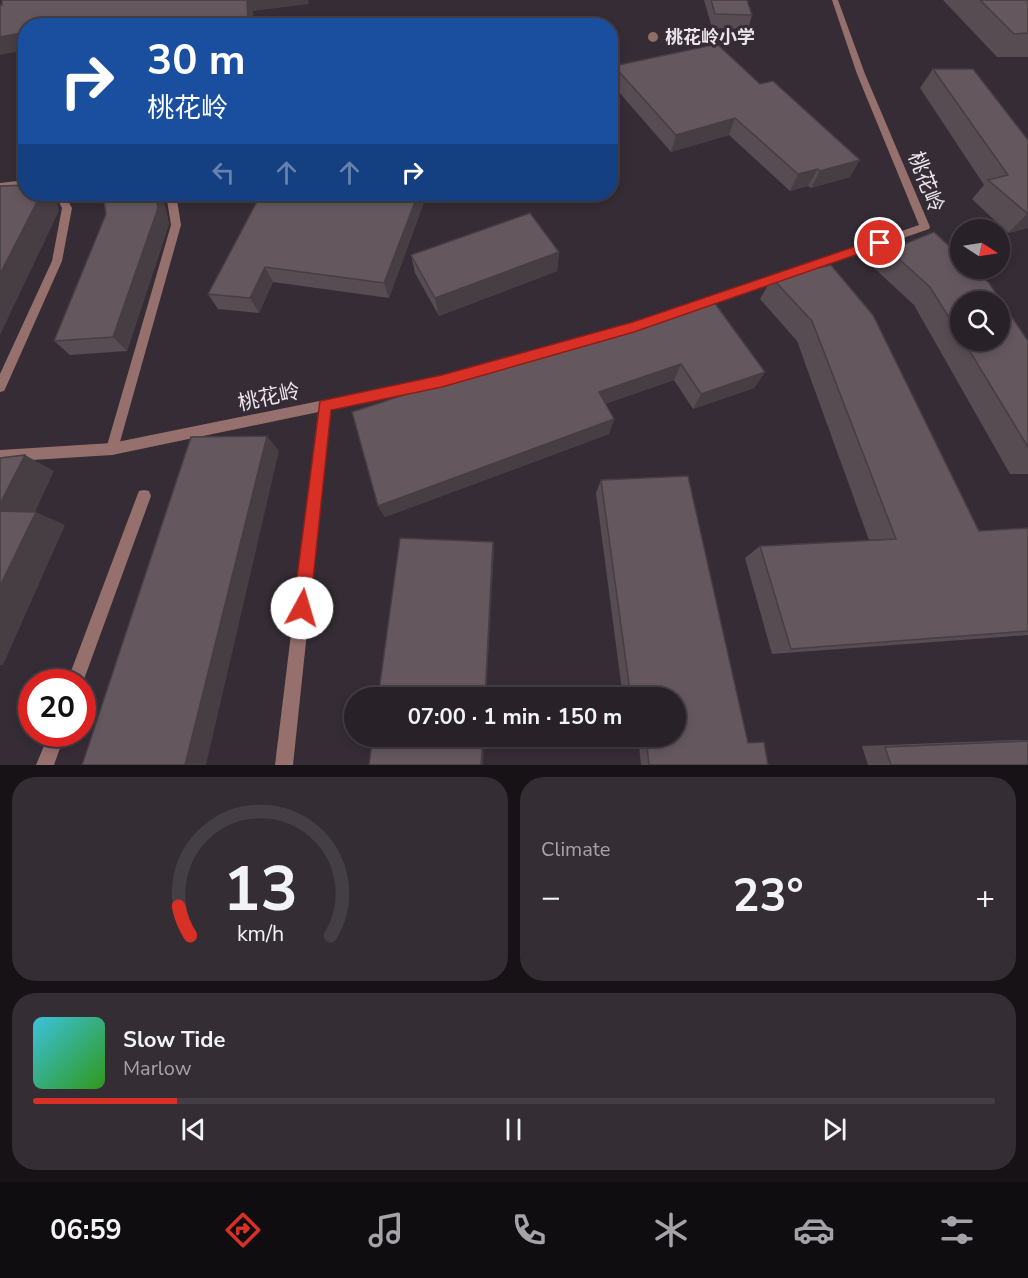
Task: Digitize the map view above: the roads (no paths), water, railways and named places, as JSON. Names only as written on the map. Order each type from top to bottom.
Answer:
[{"type":"street","name":"桃花岭","points":[[544,352],[634,327],[925,227],[861,74],[835,0]]},
{"type":"street","points":[[0,186],[18,184]]},
{"type":"street","points":[[0,387],[57,261],[67,208],[64,201]]},
{"type":"street","points":[[112,449],[176,225],[172,201]]},
{"type":"street","name":"桃花岭","points":[[0,456],[112,449],[442,381],[488,368]]},
{"type":"street","points":[[284,765],[325,405]]},
{"type":"street","points":[[80,669],[144,496]]},
{"type":"street","points":[[45,765],[52,747]]},
{"type":"place","name":"桃花岭小学","points":[[653,37]]}]
